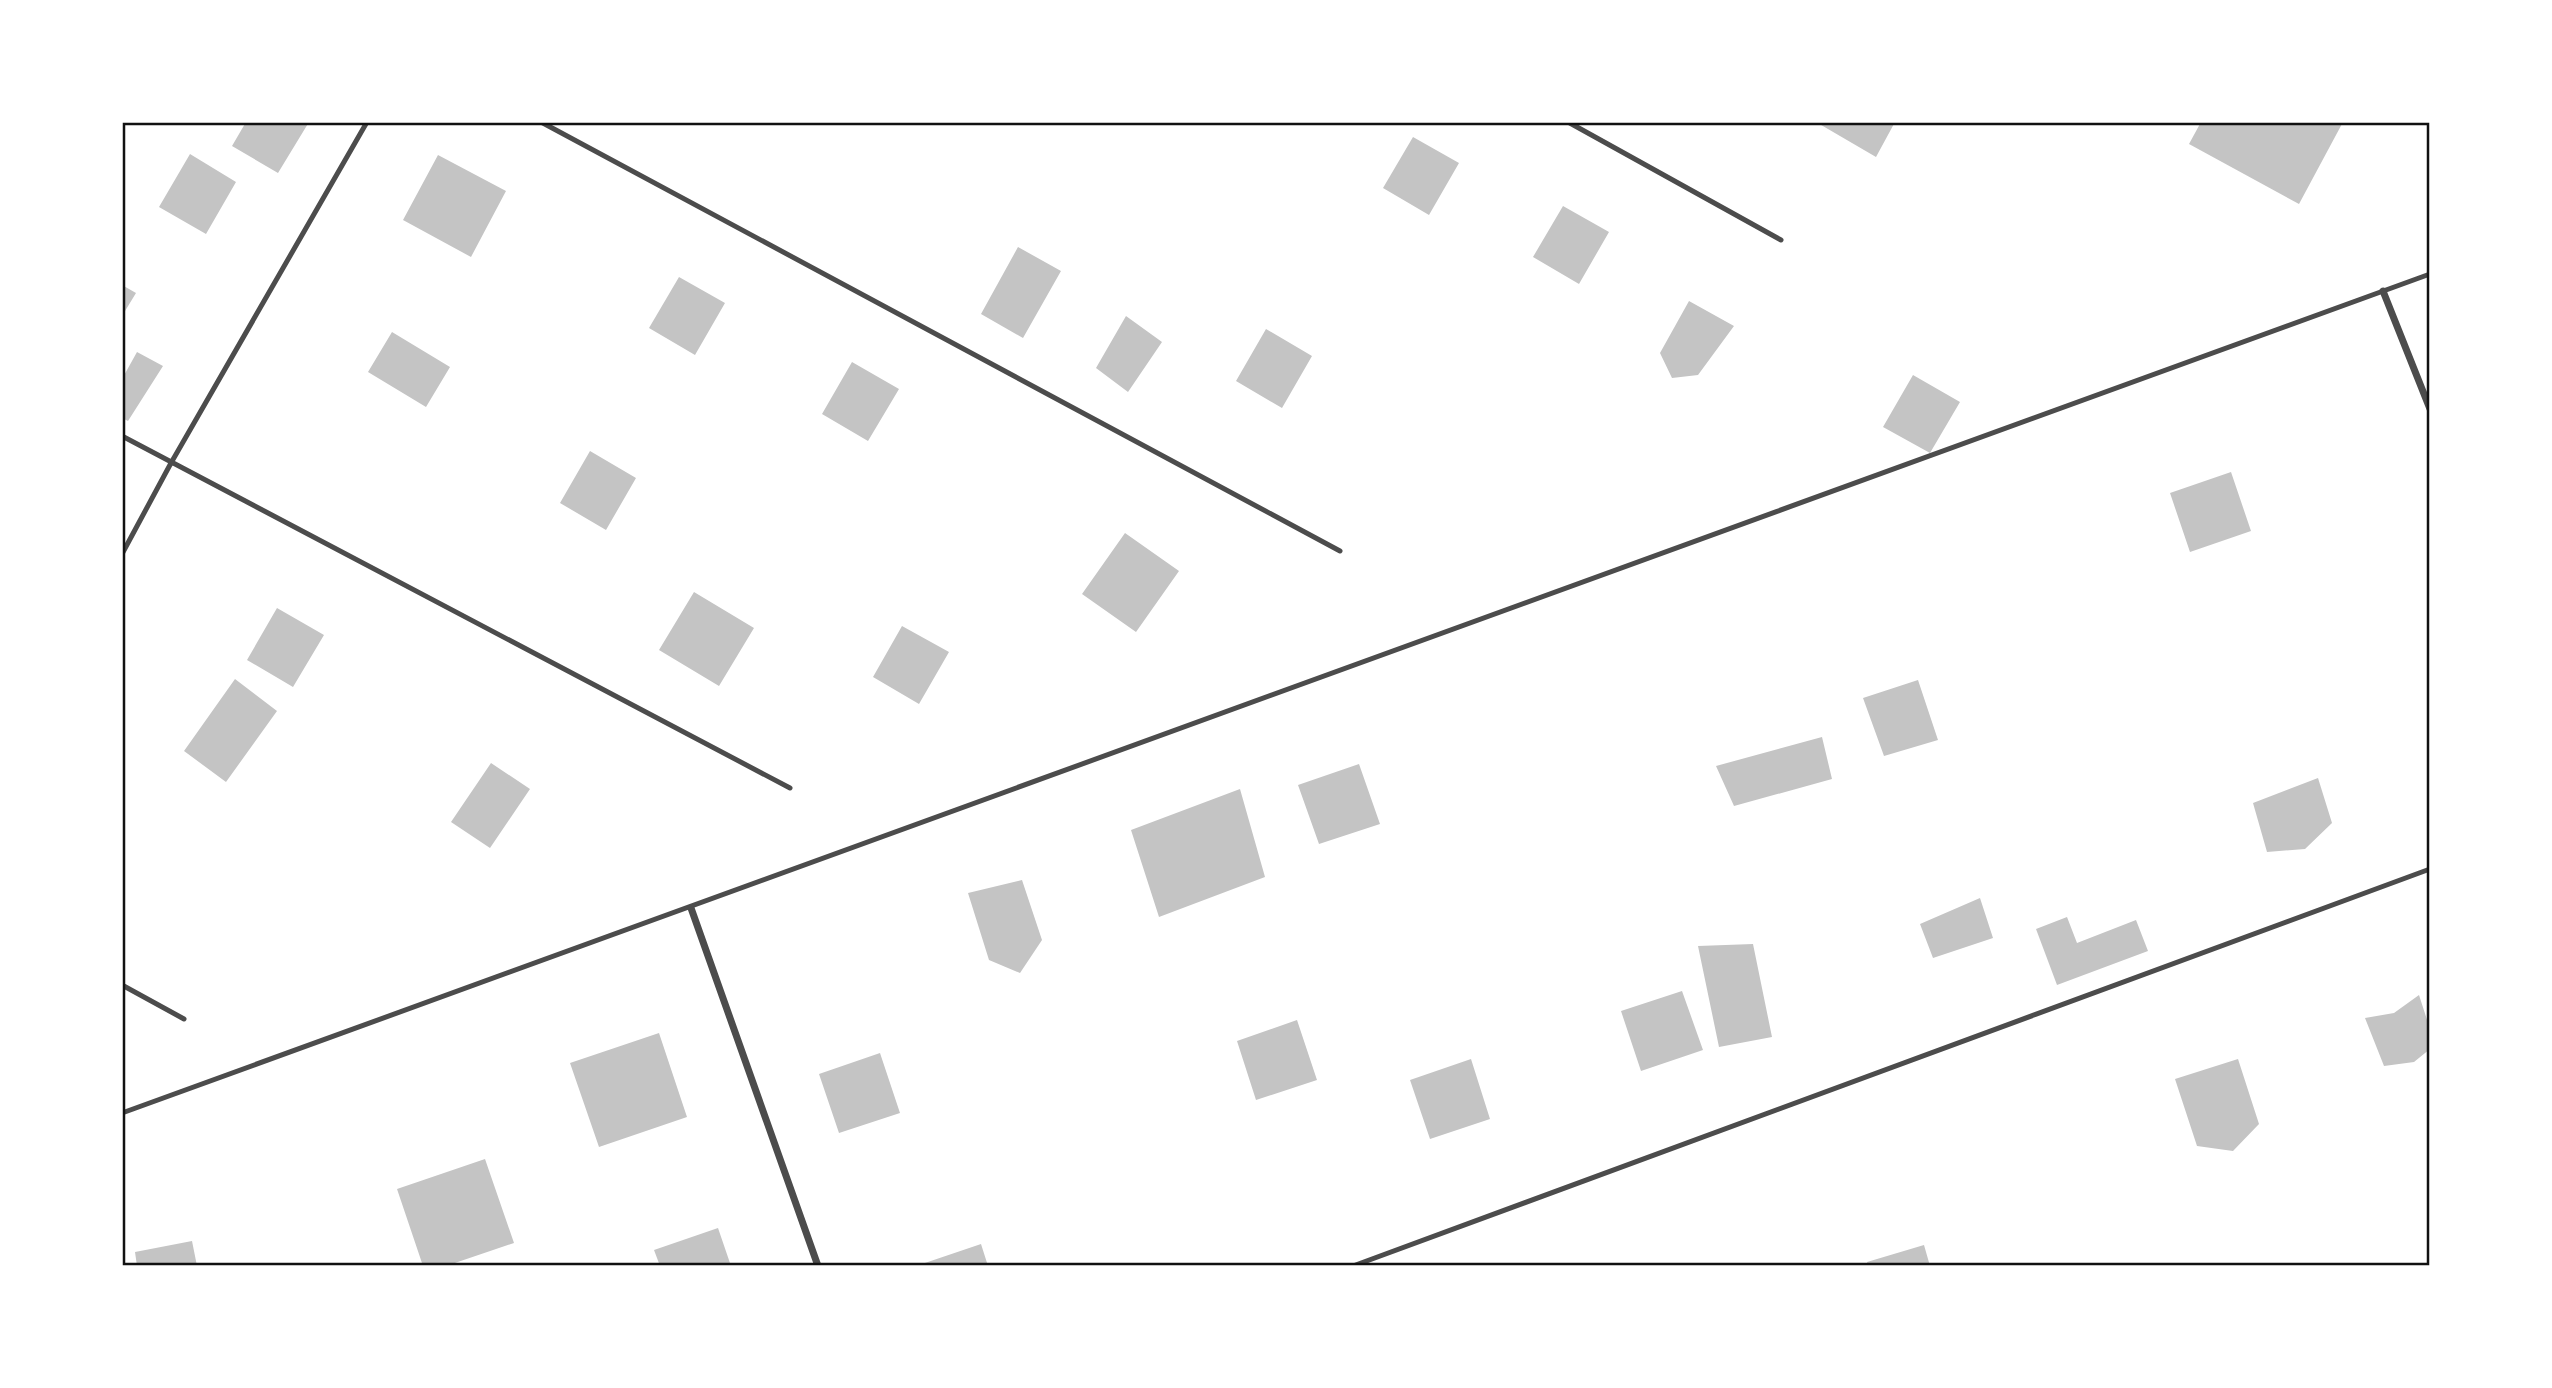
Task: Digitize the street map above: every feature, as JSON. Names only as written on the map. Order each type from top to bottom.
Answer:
[{"type":"street","points":[[2383,291],[2430,409]]},
{"type":"street","points":[[691,908],[817,1265]]},
{"type":"lane","points":[[122,554],[366,122]]},
{"type":"lane","points":[[541,122],[1340,551]]},
{"type":"lane","points":[[1568,122],[1781,240]]},
{"type":"lane","points":[[122,1113],[2430,274]]},
{"type":"lane","points":[[122,436],[790,789]]},
{"type":"lane","points":[[1353,1265],[2430,869]]},
{"type":"lane","points":[[122,985],[184,1019]]},
{"type":"building","points":[[246,122],[309,122],[278,173],[232,146]]},
{"type":"building","points":[[1816,122],[1895,122],[1876,157]]},
{"type":"building","points":[[2201,122],[2343,122],[2299,204],[2189,144]]},
{"type":"building","points":[[1413,137],[1459,163],[1429,215],[1383,188]]},
{"type":"building","points":[[190,154],[236,182],[206,234],[159,207]]},
{"type":"building","points":[[438,155],[506,191],[471,257],[403,220]]},
{"type":"building","points":[[1563,206],[1609,232],[1579,284],[1533,257]]},
{"type":"building","points":[[1018,247],[1061,271],[1023,338],[981,314]]},
{"type":"building","points":[[679,277],[725,303],[695,355],[649,328]]},
{"type":"building","points":[[122,285],[136,293],[122,316]]},
{"type":"building","points":[[1689,301],[1734,326],[1698,375],[1672,378],[1660,353]]},
{"type":"building","points":[[1126,316],[1162,342],[1128,392],[1096,368]]},
{"type":"building","points":[[1266,329],[1312,356],[1282,408],[1236,381]]},
{"type":"building","points":[[392,332],[450,367],[426,407],[368,372]]},
{"type":"building","points":[[137,352],[163,366],[128,421],[122,418],[122,379]]},
{"type":"building","points":[[852,362],[899,389],[868,441],[822,414]]},
{"type":"building","points":[[1913,375],[1960,402],[1930,453],[1883,427]]},
{"type":"building","points":[[590,451],[636,478],[606,530],[560,503]]},
{"type":"building","points":[[2231,472],[2251,531],[2190,552],[2170,493]]},
{"type":"building","points":[[1125,533],[1179,571],[1136,632],[1082,594]]},
{"type":"building","points":[[694,592],[754,628],[719,686],[659,650]]},
{"type":"building","points":[[277,608],[324,635],[293,687],[247,660]]},
{"type":"building","points":[[902,626],[949,652],[919,704],[873,677]]},
{"type":"building","points":[[235,679],[277,711],[226,782],[184,751]]},
{"type":"building","points":[[1918,680],[1938,740],[1884,756],[1863,698]]},
{"type":"building","points":[[1822,737],[1832,779],[1734,806],[1716,766]]},
{"type":"building","points":[[491,763],[530,789],[490,848],[451,822]]},
{"type":"building","points":[[1359,764],[1380,824],[1319,844],[1298,785]]},
{"type":"building","points":[[2318,778],[2332,823],[2305,849],[2267,852],[2253,803]]},
{"type":"building","points":[[1240,789],[1265,877],[1159,917],[1131,830]]},
{"type":"building","points":[[1022,880],[1042,940],[1020,973],[989,960],[968,893]]},
{"type":"building","points":[[1980,898],[1993,938],[1933,958],[1920,924]]},
{"type":"building","points":[[2067,917],[2077,943],[2136,920],[2148,951],[2057,985],[2036,929]]},
{"type":"building","points":[[1753,944],[1772,1037],[1719,1047],[1698,946]]},
{"type":"building","points":[[1682,991],[1703,1050],[1641,1071],[1621,1011]]},
{"type":"building","points":[[2419,995],[2430,1029],[2430,1049],[2414,1062],[2384,1066],[2365,1018],[2394,1013]]},
{"type":"building","points":[[1297,1020],[1317,1080],[1256,1100],[1237,1041]]},
{"type":"building","points":[[659,1033],[687,1117],[599,1147],[570,1063]]},
{"type":"building","points":[[880,1053],[900,1113],[839,1133],[819,1074]]},
{"type":"building","points":[[1471,1059],[1490,1119],[1430,1139],[1410,1080]]},
{"type":"building","points":[[2238,1059],[2259,1124],[2233,1151],[2197,1146],[2175,1079]]},
{"type":"building","points":[[485,1159],[514,1243],[446,1266],[423,1266],[397,1189]]},
{"type":"building","points":[[718,1228],[731,1266],[660,1266],[654,1250]]},
{"type":"building","points":[[192,1241],[197,1266],[137,1266],[135,1252]]},
{"type":"building","points":[[981,1244],[988,1266],[919,1266],[919,1265]]},
{"type":"building","points":[[1924,1245],[1930,1266],[1868,1266],[1867,1262]]}]
